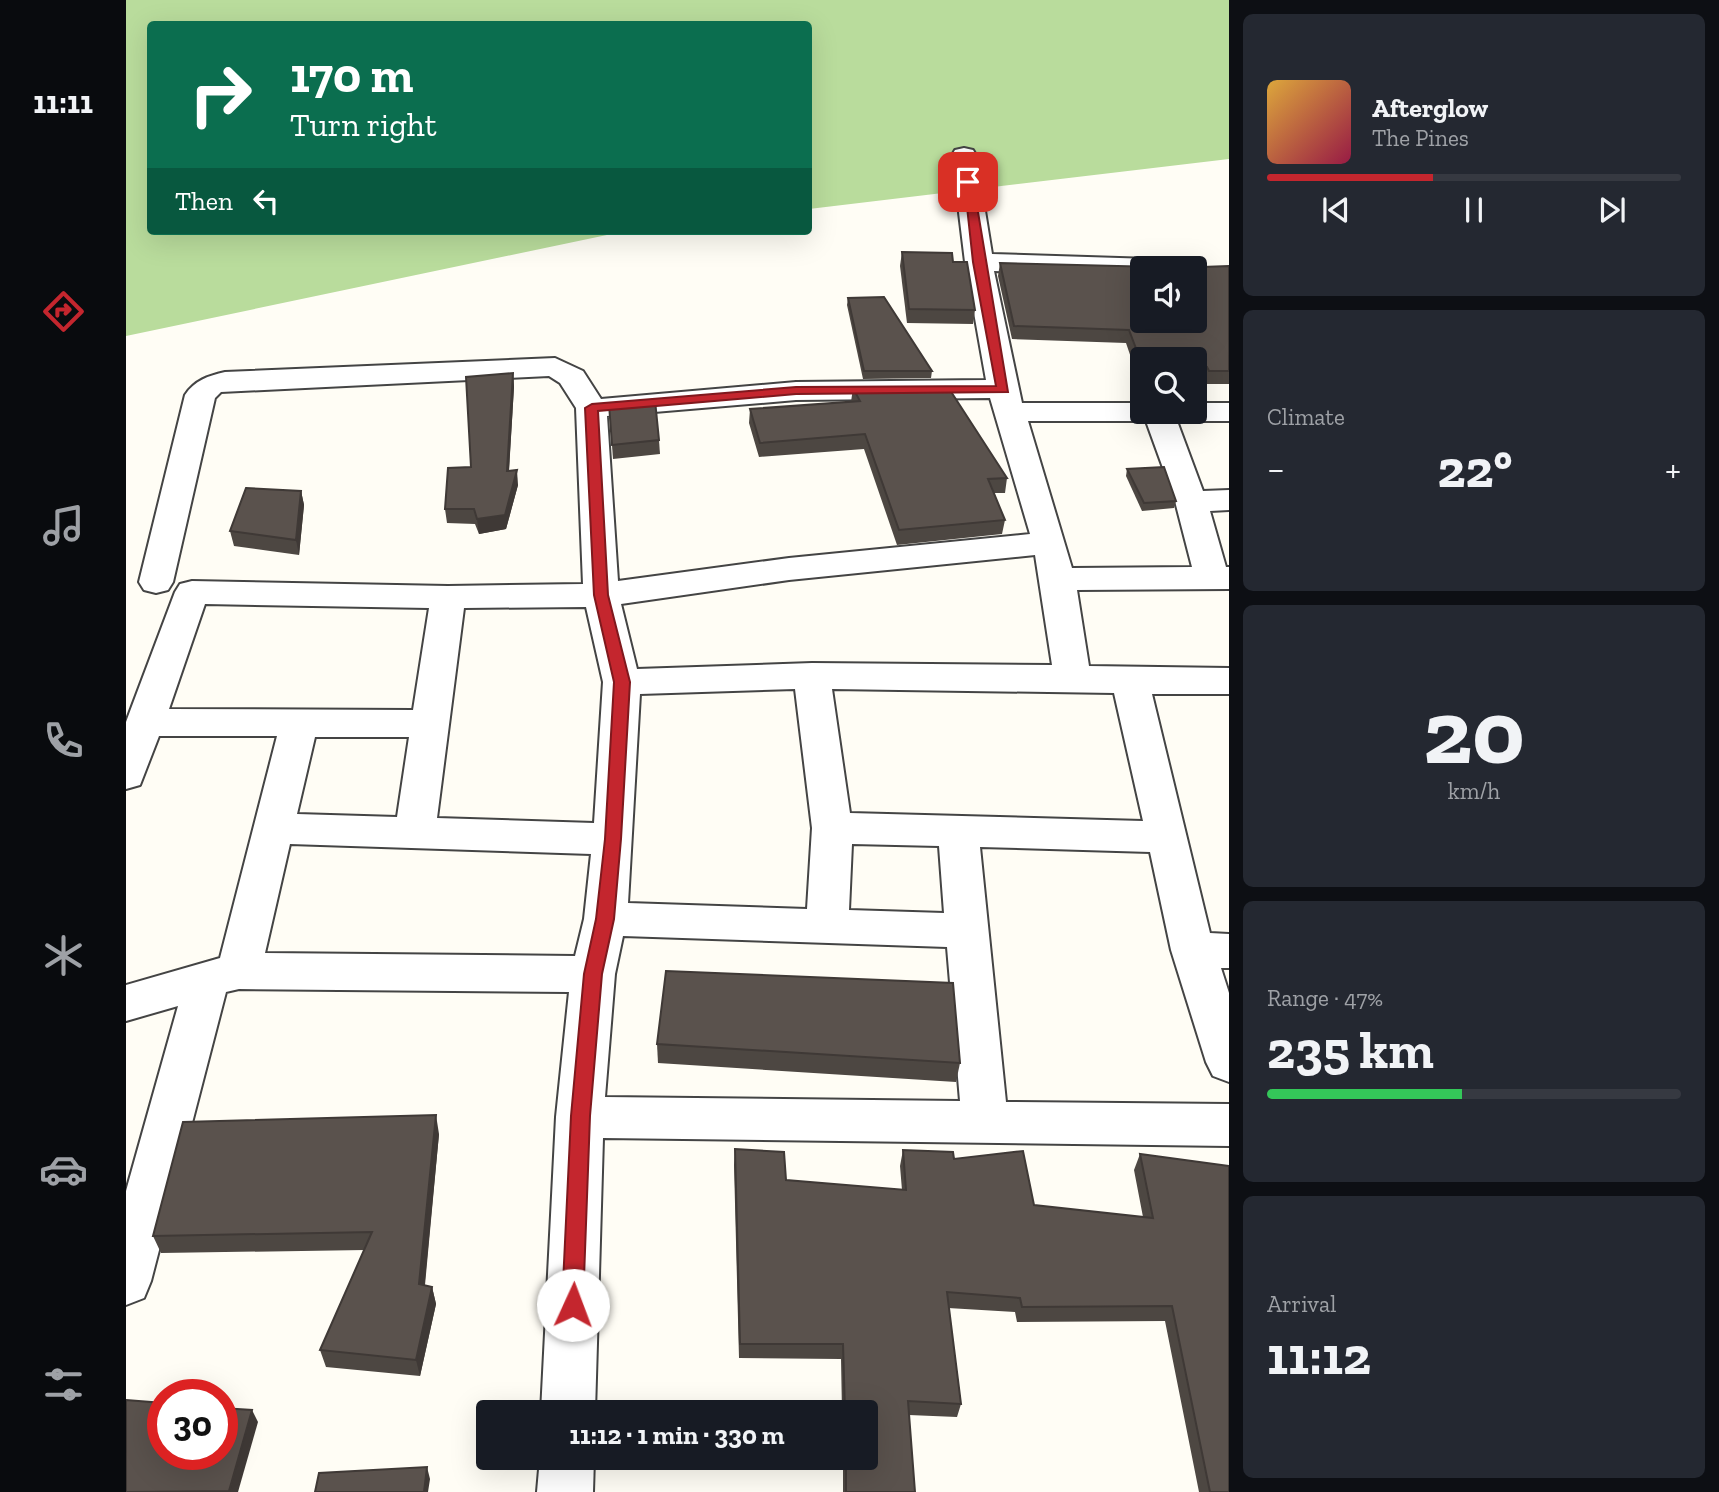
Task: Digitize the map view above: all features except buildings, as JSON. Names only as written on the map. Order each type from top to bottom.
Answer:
[{"type":"street","points":[[964,155],[979,262],[1007,401],[1053,561],[1072,678]]},
{"type":"street","points":[[979,262],[1130,266]]},
{"type":"street","points":[[128,766],[146,722],[158,585],[200,395],[210,386],[225,381],[555,367],[572,377],[592,408],[601,595],[622,682],[613,839],[605,919],[593,974],[580,1116],[568,1400]]},
{"type":"street","points":[[592,408],[796,391],[1007,401],[1130,411]]},
{"type":"street","points":[[1207,412],[1229,412]]},
{"type":"street","points":[[158,585],[448,597],[601,595],[789,569],[1053,561],[1220,578],[1162,424]]},
{"type":"street","points":[[1191,500],[1229,500]]},
{"type":"street","points":[[415,832],[448,597]]},
{"type":"street","points":[[622,682],[812,676],[1229,681]]},
{"type":"street","points":[[812,676],[832,828],[827,928]]},
{"type":"street","points":[[1130,681],[1168,837],[1211,950],[1229,1062]]},
{"type":"street","points":[[146,722],[430,724]]},
{"type":"street","points":[[126,1281],[273,828],[299,725]]},
{"type":"street","points":[[273,828],[613,839]]},
{"type":"street","points":[[832,828],[1168,837]]},
{"type":"street","points":[[958,831],[985,1124]]},
{"type":"street","points":[[605,919],[969,931]]},
{"type":"street","points":[[126,1003],[224,975],[593,974]]},
{"type":"street","points":[[580,1116],[985,1124],[1229,1125]]},
{"type":"street","points":[[565,1492],[566,1470]]},
{"type":"green space","points":[[126,0],[1229,0],[1229,159],[812,209],[812,21],[147,21],[147,235],[607,235],[126,336]]},
{"type":"route","points":[[573,1305],[580,1116],[593,974],[605,919],[613,839],[622,682],[601,595],[592,408],[796,391],[1003,389],[979,262],[968,182]]}]
